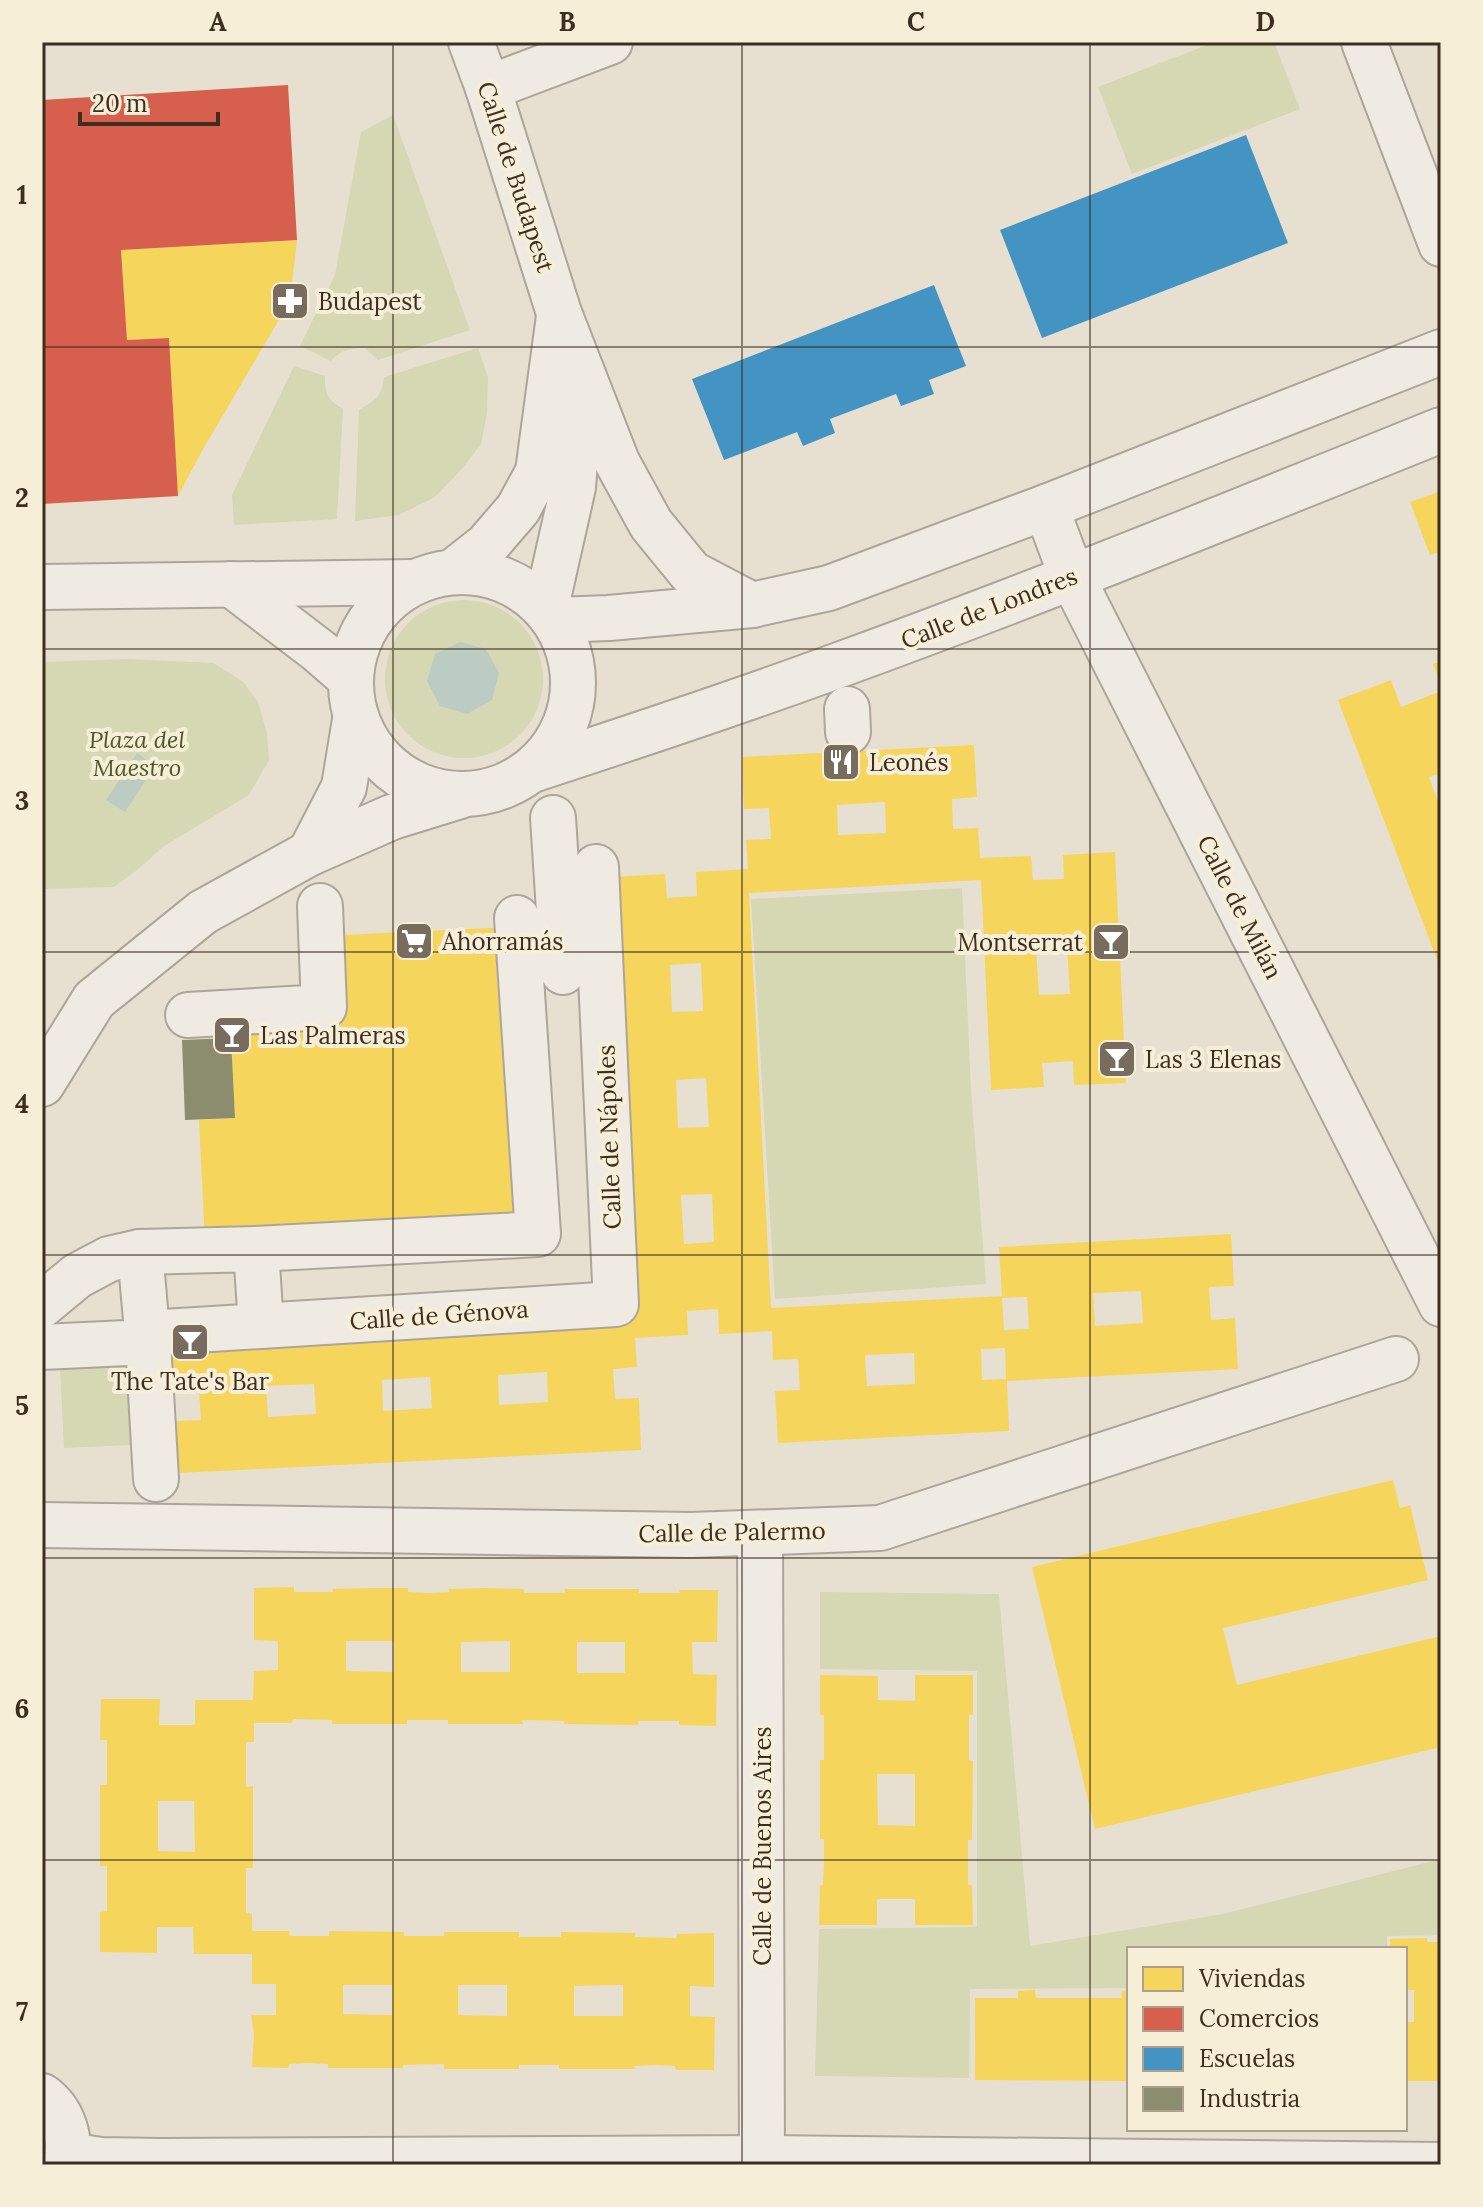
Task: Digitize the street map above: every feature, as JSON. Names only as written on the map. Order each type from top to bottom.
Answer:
[{"type":"street","name":"Calle de Budapest","points":[[471,42],[559,313],[617,462],[651,524],[691,573],[752,605]]},
{"type":"street","points":[[488,88],[610,42]]},
{"type":"street","points":[[1364,42],[1441,244]]},
{"type":"street","name":"Calle de Budapest","points":[[434,576],[487,545],[518,509],[538,472],[559,313]]},
{"type":"street","points":[[550,613],[609,618],[752,605],[829,588],[1046,507],[1441,352]]},
{"type":"street","name":"Calle de Budapest","points":[[550,613],[573,487],[582,371]]},
{"type":"street","name":"Calle de Londres","points":[[532,770],[842,664],[1072,577],[1441,430]]},
{"type":"street","name":"Calle de Milán","points":[[1046,507],[1072,577],[1441,1304]]},
{"type":"street","points":[[310,853],[344,787],[357,642],[377,609],[434,576]]},
{"type":"street","points":[[42,587],[497,576],[529,593],[550,613],[573,667],[572,706],[560,738],[532,770],[498,789],[462,795],[392,817],[310,853],[203,912],[94,1000],[42,1084]]},
{"type":"street","points":[[231,584],[319,651],[352,698],[369,747],[390,769],[422,788],[462,795]]},
{"type":"street","name":"Calle de Nápoles","points":[[553,818],[562,972],[616,1304]]},
{"type":"street","name":"Calle de Nápoles","points":[[256,1249],[538,1234],[562,972],[596,867]]},
{"type":"street","points":[[188,1015],[324,1007],[320,906]]},
{"type":"street","name":"Calle de Nápoles","points":[[517,918],[562,972]]},
{"type":"street","points":[[42,1305],[77,1276],[109,1259],[140,1252],[256,1249],[261,1326]]},
{"type":"street","points":[[140,1252],[156,1479]]},
{"type":"street","name":"Calle de Génova","points":[[42,1347],[261,1326],[616,1304]]},
{"type":"street","name":"Calle de Palermo","points":[[42,1525],[692,1535],[880,1528],[1396,1359]]},
{"type":"street","name":"Calle de Buenos Aires","points":[[760,1534],[762,2158]]},
{"type":"street","points":[[42,2096],[51,2102],[66,2127],[66,2160],[762,2158],[907,2162],[1441,2165]]},
{"type":"green space","points":[[1215,42],[1274,42],[1300,109],[1132,174],[1098,87]]},
{"type":"green space","points":[[393,115],[470,330],[378,360],[365,348],[359,348],[342,352],[331,361],[300,346],[335,275],[361,132]]},
{"type":"green space","points":[[478,348],[488,377],[487,413],[481,444],[435,497],[399,515],[355,521],[359,410],[377,397],[384,377]]},
{"type":"green space","points":[[294,366],[325,376],[328,396],[343,409],[337,519],[234,525],[232,495]]},
{"type":"green space","points":[[464,600],[494,606],[520,623],[537,649],[543,679],[537,709],[520,735],[494,752],[464,758],[434,752],[408,735],[391,709],[385,679],[391,649],[408,623],[434,606]]},
{"type":"green space","name":"Plaza del Maestro","points":[[127,659],[214,663],[243,682],[258,702],[267,733],[269,760],[249,795],[164,846],[114,887],[42,889],[42,662]]},
{"type":"green space","points":[[962,888],[971,1090],[986,1284],[775,1299],[751,899]]},
{"type":"green space","points":[[149,1364],[153,1444],[64,1448],[60,1368]]},
{"type":"green space","points":[[820,1592],[999,1594],[1030,1946],[1223,1914],[1441,1859],[1441,1935],[1387,1936],[1387,1947],[1127,1947],[1127,1988],[970,1989],[969,2078],[815,2076],[819,1929],[977,1927],[977,1671],[820,1669]]},
{"type":"shaded area","points":[[460,642],[486,649],[499,673],[492,700],[467,714],[440,706],[427,681],[435,654]]},
{"type":"shaded area","points":[[137,753],[155,766],[125,812],[106,800]]},
{"type":"building: Viviendas","points":[[297,240],[290,301],[178,496],[169,338],[127,340],[121,250]]},
{"type":"building: Viviendas","points":[[1441,491],[1441,551],[1430,555],[1410,502]]},
{"type":"building: Viviendas","points":[[1441,661],[1441,684],[1433,664]]},
{"type":"building: Viviendas","points":[[1391,680],[1401,707],[1441,691],[1441,773],[1429,777],[1441,810],[1441,970],[1338,700]]},
{"type":"building: Viviendas","points":[[974,745],[977,797],[952,799],[953,829],[978,828],[980,858],[1031,856],[1033,880],[1064,879],[1063,855],[1115,852],[1126,1083],[1074,1085],[1073,1061],[1042,1063],[1044,1087],[991,1090],[981,880],[749,893],[771,1308],[1002,1296],[999,1247],[1231,1234],[1234,1286],[1209,1287],[1211,1320],[1235,1318],[1238,1369],[1007,1381],[1009,1431],[778,1443],[775,1391],[800,1390],[798,1359],[773,1360],[772,1331],[719,1334],[718,1309],[687,1311],[688,1335],[635,1338],[637,1367],[613,1369],[615,1399],[639,1398],[641,1450],[178,1473],[176,1421],[201,1420],[199,1390],[175,1391],[172,1338],[634,1315],[612,877],[665,874],[667,898],[697,896],[696,872],[748,869],[746,840],[771,839],[769,808],[744,809],[742,757]],"holes":[[[885,802],[886,833],[838,835],[837,805]],[[1067,946],[1070,994],[1039,995],[1036,947]],[[701,963],[703,1011],[672,1012],[670,965]],[[706,1078],[709,1127],[678,1128],[676,1080]],[[712,1194],[714,1242],[684,1244],[681,1195]],[[1141,1291],[1143,1323],[1095,1326],[1093,1293]],[[1027,1297],[1029,1329],[1004,1330],[1002,1298]],[[1005,1348],[1006,1379],[982,1380],[981,1349]],[[914,1353],[915,1384],[867,1386],[865,1355]],[[547,1372],[548,1402],[499,1405],[498,1375]],[[430,1377],[432,1408],[383,1411],[382,1380]],[[314,1384],[316,1414],[268,1417],[266,1386]]]},
{"type":"building: Viviendas","points":[[510,927],[524,1226],[205,1242],[199,1120],[235,1118],[230,1022],[345,1017],[342,935]]},
{"type":"building: Viviendas","points":[[1393,1480],[1400,1508],[1410,1505],[1428,1580],[1223,1628],[1237,1685],[1441,1636],[1441,1747],[1095,1829],[1032,1567]]},
{"type":"building: Viviendas","points":[[294,1587],[294,1592],[333,1592],[333,1589],[408,1588],[408,1592],[429,1593],[486,1588],[524,1589],[524,1593],[565,1593],[565,1589],[639,1589],[639,1593],[718,1590],[717,1642],[692,1642],[693,1674],[717,1675],[716,1726],[679,1725],[679,1721],[638,1721],[638,1725],[522,1720],[523,1724],[448,1724],[448,1720],[407,1720],[407,1724],[332,1724],[332,1720],[293,1719],[292,1723],[254,1723],[254,1742],[246,1742],[246,1787],[253,1786],[253,1868],[246,1868],[246,1913],[252,1914],[252,1931],[289,1931],[290,1936],[329,1936],[329,1931],[404,1932],[404,1936],[444,1936],[444,1932],[519,1932],[519,1937],[561,1937],[561,1932],[635,1933],[635,1937],[676,1938],[677,1934],[714,1933],[714,1987],[690,1986],[690,2016],[715,2017],[714,2070],[676,2070],[675,2066],[654,2065],[635,2066],[634,2069],[559,2069],[559,2065],[519,2065],[519,2069],[444,2069],[444,2064],[403,2065],[403,2068],[328,2068],[328,2064],[308,2063],[289,2064],[288,2068],[252,2067],[254,2034],[251,2015],[276,2015],[276,1984],[252,1984],[252,1954],[194,1954],[193,1927],[157,1927],[157,1953],[100,1952],[100,1912],[107,1911],[107,1866],[100,1866],[100,1785],[107,1785],[107,1740],[100,1740],[101,1699],[160,1699],[159,1725],[195,1725],[195,1700],[253,1700],[254,1671],[278,1670],[278,1641],[254,1640],[254,1588]],"holes":[[[346,1641],[394,1641],[394,1672],[346,1671]],[[510,1641],[510,1672],[461,1672],[461,1642]],[[577,1642],[625,1642],[625,1673],[577,1673]],[[158,1801],[194,1801],[195,1852],[158,1851]],[[343,1985],[392,1985],[392,2015],[343,2014]],[[458,1985],[507,1985],[507,2016],[458,2015]],[[623,1985],[623,2016],[574,2016],[574,1986]]]},
{"type":"building: Viviendas","points":[[820,1675],[878,1676],[878,1700],[915,1701],[915,1675],[973,1675],[973,1715],[969,1715],[969,1760],[973,1761],[968,1885],[972,1885],[973,1925],[915,1925],[915,1899],[877,1899],[877,1925],[819,1925],[824,1866],[824,1839],[820,1839],[820,1760],[824,1760],[824,1715],[820,1715]],"holes":[[[877,1774],[915,1774],[915,1826],[878,1825]]]},
{"type":"building: Viviendas","points":[[1427,1938],[1427,1942],[1441,1942],[1441,2081],[1407,2081],[1407,2022],[1414,2022],[1414,1990],[1407,1990],[1407,1947],[1390,1947],[1390,1939]]},
{"type":"building: Viviendas","points":[[1035,1990],[1036,1998],[1122,1998],[1122,1991],[1127,1990],[1127,2081],[975,2080],[975,1998],[1018,1998],[1018,1991]]},
{"type":"building: Comercios","points":[[288,85],[297,240],[121,250],[127,340],[169,338],[178,496],[42,504],[42,100]]},
{"type":"building: Escuelas","points":[[1246,135],[1288,243],[1042,338],[1000,230]]},
{"type":"building: Escuelas","points":[[934,285],[966,366],[929,380],[934,394],[901,406],[896,394],[830,419],[835,433],[803,446],[797,432],[724,460],[692,379]]},
{"type":"building: Industria","points":[[231,1038],[235,1118],[185,1120],[182,1040]]},
{"type":"place","name":"Budapest","points":[[290,301]]},
{"type":"place","name":"Leonés","points":[[841,762]]},
{"type":"place","name":"Ahorramás","points":[[414,941]]},
{"type":"place","name":"Montserrat","points":[[1111,942]]},
{"type":"place","name":"Las Palmeras","points":[[232,1035]]},
{"type":"place","name":"Las 3 Elenas","points":[[1117,1059]]},
{"type":"place","name":"The Tate's Bar","points":[[190,1342]]}]
